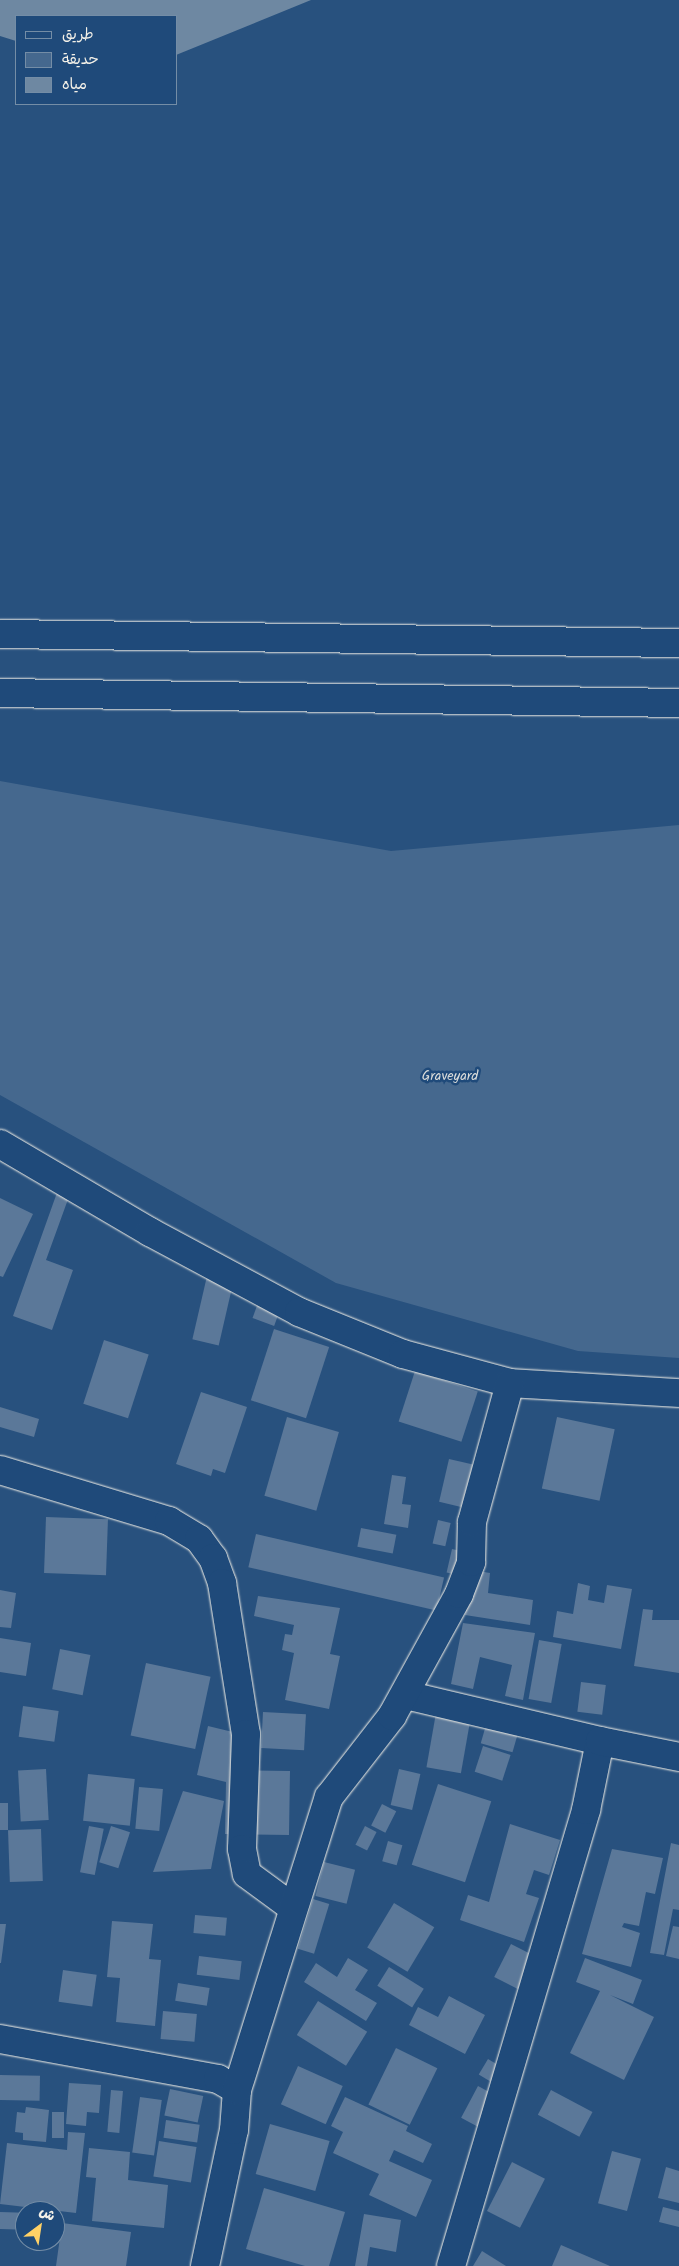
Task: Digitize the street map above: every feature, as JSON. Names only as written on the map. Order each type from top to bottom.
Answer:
[{"type":"street","points":[[0,634],[679,642]]},
{"type":"street","points":[[0,693],[679,703]]},
{"type":"street","points":[[0,1144],[150,1232],[299,1312],[403,1354],[510,1383],[679,1393]]},
{"type":"street","points":[[205,2266],[234,2130],[236,2090],[292,1907],[329,1797],[375,1742],[406,1695],[472,1562],[472,1522],[510,1383]]},
{"type":"street","points":[[0,1470],[169,1521],[199,1538],[213,1558],[222,1583],[246,1734],[242,1848],[247,1874],[292,1907]]},
{"type":"street","points":[[406,1695],[600,1741],[679,1757]]},
{"type":"street","points":[[451,2266],[586,1810],[600,1741]]},
{"type":"street","points":[[0,2039],[218,2079],[236,2090]]},
{"type":"green space","name":"Graveyard","points":[[0,781],[391,851],[679,825],[679,1358],[578,1351],[336,1283],[0,1095]]},
{"type":"water","points":[[0,0],[311,0],[178,54],[178,15],[15,15],[15,41],[0,36]]},
{"type":"building","points":[[59,1187],[71,1191],[46,1260],[73,1270],[52,1330],[13,1316]]},
{"type":"building","points":[[0,1198],[33,1214],[3,1277],[0,1276]]},
{"type":"building","points":[[207,1276],[233,1282],[219,1345],[192,1339]]},
{"type":"building","points":[[258,1303],[280,1311],[274,1326],[253,1318]]},
{"type":"building","points":[[274,1329],[329,1347],[306,1418],[251,1400]]},
{"type":"building","points":[[104,1340],[149,1355],[128,1418],[83,1404]]},
{"type":"building","points":[[415,1371],[478,1391],[461,1442],[399,1421]]},
{"type":"building","points":[[201,1392],[247,1407],[225,1473],[213,1469],[211,1476],[176,1464]]},
{"type":"building","points":[[0,1407],[39,1419],[34,1437],[0,1427]]},
{"type":"building","points":[[287,1417],[339,1432],[316,1511],[264,1496]]},
{"type":"building","points":[[557,1417],[615,1429],[600,1501],[542,1488]]},
{"type":"building","points":[[449,1459],[476,1465],[466,1508],[439,1502]]},
{"type":"building","points":[[392,1475],[406,1477],[402,1504],[411,1505],[408,1528],[384,1524]]},
{"type":"building","points":[[46,1517],[108,1519],[106,1575],[44,1573]]},
{"type":"building","points":[[438,1520],[451,1523],[445,1546],[433,1543]]},
{"type":"building","points":[[361,1528],[396,1535],[393,1554],[357,1547]]},
{"type":"building","points":[[256,1534],[444,1577],[436,1611],[248,1567]]},
{"type":"building","points":[[452,1549],[469,1553],[463,1576],[447,1572]]},
{"type":"building","points":[[472,1570],[490,1573],[488,1593],[533,1600],[530,1625],[465,1615]]},
{"type":"building","points":[[578,1583],[590,1586],[588,1600],[604,1603],[607,1585],[632,1589],[621,1649],[553,1637],[557,1611],[573,1614]]},
{"type":"building","points":[[0,1590],[16,1593],[11,1628],[0,1627]]},
{"type":"building","points":[[258,1596],[340,1608],[330,1654],[340,1656],[329,1709],[285,1700],[294,1653],[282,1650],[285,1634],[292,1635],[294,1625],[254,1616]]},
{"type":"building","points":[[643,1609],[653,1610],[652,1620],[679,1620],[679,1673],[634,1666]]},
{"type":"building","points":[[463,1623],[535,1633],[523,1700],[505,1696],[512,1665],[480,1657],[473,1689],[451,1684]]},
{"type":"building","points":[[0,1638],[31,1643],[26,1676],[0,1672]]},
{"type":"building","points":[[539,1640],[562,1644],[551,1703],[529,1699]]},
{"type":"building","points":[[60,1649],[90,1655],[83,1695],[52,1689]]},
{"type":"building","points":[[146,1663],[211,1677],[195,1749],[131,1735]]},
{"type":"building","points":[[581,1682],[606,1685],[602,1715],[577,1712]]},
{"type":"building","points":[[23,1706],[59,1711],[54,1742],[19,1737]]},
{"type":"building","points":[[263,1712],[306,1714],[304,1750],[261,1748]]},
{"type":"building","points":[[436,1713],[470,1719],[461,1773],[426,1767]]},
{"type":"building","points":[[486,1725],[518,1734],[512,1752],[481,1743]]},
{"type":"building","points":[[208,1726],[241,1734],[232,1770],[290,1771],[289,1835],[225,1834],[226,1782],[197,1775]]},
{"type":"building","points":[[483,1746],[511,1755],[502,1781],[475,1772]]},
{"type":"building","points":[[46,1769],[49,1820],[21,1821],[18,1770]]},
{"type":"building","points":[[399,1769],[420,1774],[412,1810],[391,1805]]},
{"type":"building","points":[[88,1774],[135,1779],[130,1826],[83,1821]]},
{"type":"building","points":[[438,1784],[491,1801],[465,1882],[412,1865]]},
{"type":"building","points":[[139,1787],[163,1789],[159,1831],[135,1829]]},
{"type":"building","points":[[183,1791],[224,1801],[211,1869],[153,1872]]},
{"type":"building","points":[[0,1803],[8,1803],[8,1830],[0,1830]]},
{"type":"building","points":[[382,1804],[396,1811],[385,1833],[371,1825]]},
{"type":"building","points":[[510,1824],[560,1840],[549,1875],[534,1870],[526,1894],[539,1898],[524,1942],[460,1920],[468,1895],[489,1902]]},
{"type":"building","points":[[89,1826],[104,1829],[95,1875],[80,1872]]},
{"type":"building","points":[[111,1826],[130,1832],[118,1868],[99,1862]]},
{"type":"building","points":[[365,1826],[377,1832],[367,1851],[355,1845]]},
{"type":"building","points":[[41,1829],[43,1881],[10,1882],[8,1830]]},
{"type":"building","points":[[388,1841],[402,1845],[397,1865],[382,1861]]},
{"type":"building","points":[[671,1843],[679,1845],[679,1910],[673,1909],[664,1955],[650,1953]]},
{"type":"building","points":[[612,1849],[663,1858],[655,1894],[646,1892],[639,1926],[624,1923],[622,1927],[640,1933],[631,1967],[582,1954]]},
{"type":"building","points":[[324,1862],[355,1870],[347,1904],[316,1896]]},
{"type":"building","points":[[313,1899],[329,1904],[314,1954],[298,1949]]},
{"type":"building","points":[[394,1903],[434,1927],[408,1972],[367,1948]]},
{"type":"building","points":[[195,1915],[227,1918],[225,1936],[193,1933]]},
{"type":"building","points":[[112,1921],[153,1924],[149,1959],[161,1960],[155,2026],[116,2022],[120,1978],[107,1977]]},
{"type":"building","points":[[0,1924],[6,1924],[1,1963],[0,1963]]},
{"type":"building","points":[[673,1926],[679,1927],[679,1959],[666,1956]]},
{"type":"building","points":[[511,1944],[535,1956],[518,1989],[494,1977]]},
{"type":"building","points":[[199,1956],[242,1961],[239,1980],[197,1975]]},
{"type":"building","points":[[348,1958],[368,1970],[355,1990],[377,2003],[366,2021],[304,1982],[316,1963],[337,1977]]},
{"type":"building","points":[[585,1958],[642,1980],[633,2004],[610,1995],[654,2017],[624,2080],[570,2053],[600,1991],[576,1982]]},
{"type":"building","points":[[389,1967],[424,1989],[412,2007],[377,1986]]},
{"type":"building","points":[[63,1970],[97,1975],[92,2006],[59,2002]]},
{"type":"building","points":[[178,1983],[210,1988],[207,2006],[175,2001]]},
{"type":"building","points":[[449,1996],[485,2015],[465,2054],[409,2025],[418,2007],[438,2017]]},
{"type":"building","points":[[318,2001],[367,2032],[346,2066],[297,2035]]},
{"type":"building","points":[[163,2011],[197,2014],[194,2042],[161,2039]]},
{"type":"building","points":[[396,2048],[437,2068],[410,2125],[368,2105]]},
{"type":"building","points":[[488,2059],[503,2068],[493,2083],[479,2074]]},
{"type":"building","points":[[298,2066],[343,2086],[326,2124],[281,2104]]},
{"type":"building","points":[[0,2075],[40,2076],[40,2101],[0,2100]]},
{"type":"building","points":[[69,2083],[101,2085],[99,2113],[87,2112],[86,2126],[66,2124]]},
{"type":"building","points":[[478,2086],[495,2095],[478,2127],[461,2118]]},
{"type":"building","points":[[170,2089],[203,2096],[198,2122],[164,2115]]},
{"type":"building","points":[[111,2090],[123,2091],[119,2133],[107,2132]]},
{"type":"building","points":[[551,2090],[592,2112],[579,2137],[538,2115]]},
{"type":"building","points":[[140,2097],[162,2100],[154,2156],[132,2152]]},
{"type":"building","points":[[345,2097],[408,2126],[406,2131],[432,2144],[423,2163],[394,2150],[389,2161],[432,2180],[416,2217],[369,2195],[379,2174],[333,2153],[343,2132],[331,2126]]},
{"type":"building","points":[[26,2107],[49,2110],[46,2142],[23,2140],[23,2133],[15,2132],[17,2112],[25,2113]]},
{"type":"building","points":[[52,2112],[64,2112],[64,2138],[52,2138]]},
{"type":"building","points":[[166,2120],[200,2125],[197,2143],[163,2138]]},
{"type":"building","points":[[270,2124],[330,2141],[315,2191],[256,2174]]},
{"type":"building","points":[[68,2132],[85,2133],[76,2213],[65,2212],[65,2201],[15,2201],[15,2206],[0,2204],[7,2143],[67,2150]]},
{"type":"building","points":[[159,2141],[197,2147],[191,2183],[153,2177]]},
{"type":"building","points":[[89,2148],[130,2152],[128,2180],[168,2185],[164,2228],[92,2221],[96,2178],[86,2177]]},
{"type":"building","points":[[612,2151],[641,2159],[627,2211],[598,2203]]},
{"type":"building","points":[[512,2162],[545,2179],[520,2228],[487,2211]]},
{"type":"building","points":[[666,2167],[679,2171],[679,2203],[658,2198]]},
{"type":"building","points":[[264,2188],[345,2212],[329,2266],[305,2266],[246,2249]]},
{"type":"building","points":[[663,2207],[679,2211],[679,2227],[659,2222]]},
{"type":"building","points":[[0,2212],[15,2213],[15,2230],[0,2229]]},
{"type":"building","points":[[364,2214],[401,2220],[396,2252],[370,2247],[367,2266],[355,2266]]},
{"type":"building","points":[[65,2223],[131,2232],[126,2266],[56,2266],[58,2251],[65,2251]]},
{"type":"building","points":[[561,2245],[610,2266],[552,2266]]},
{"type":"building","points":[[482,2251],[506,2266],[473,2266]]}]
